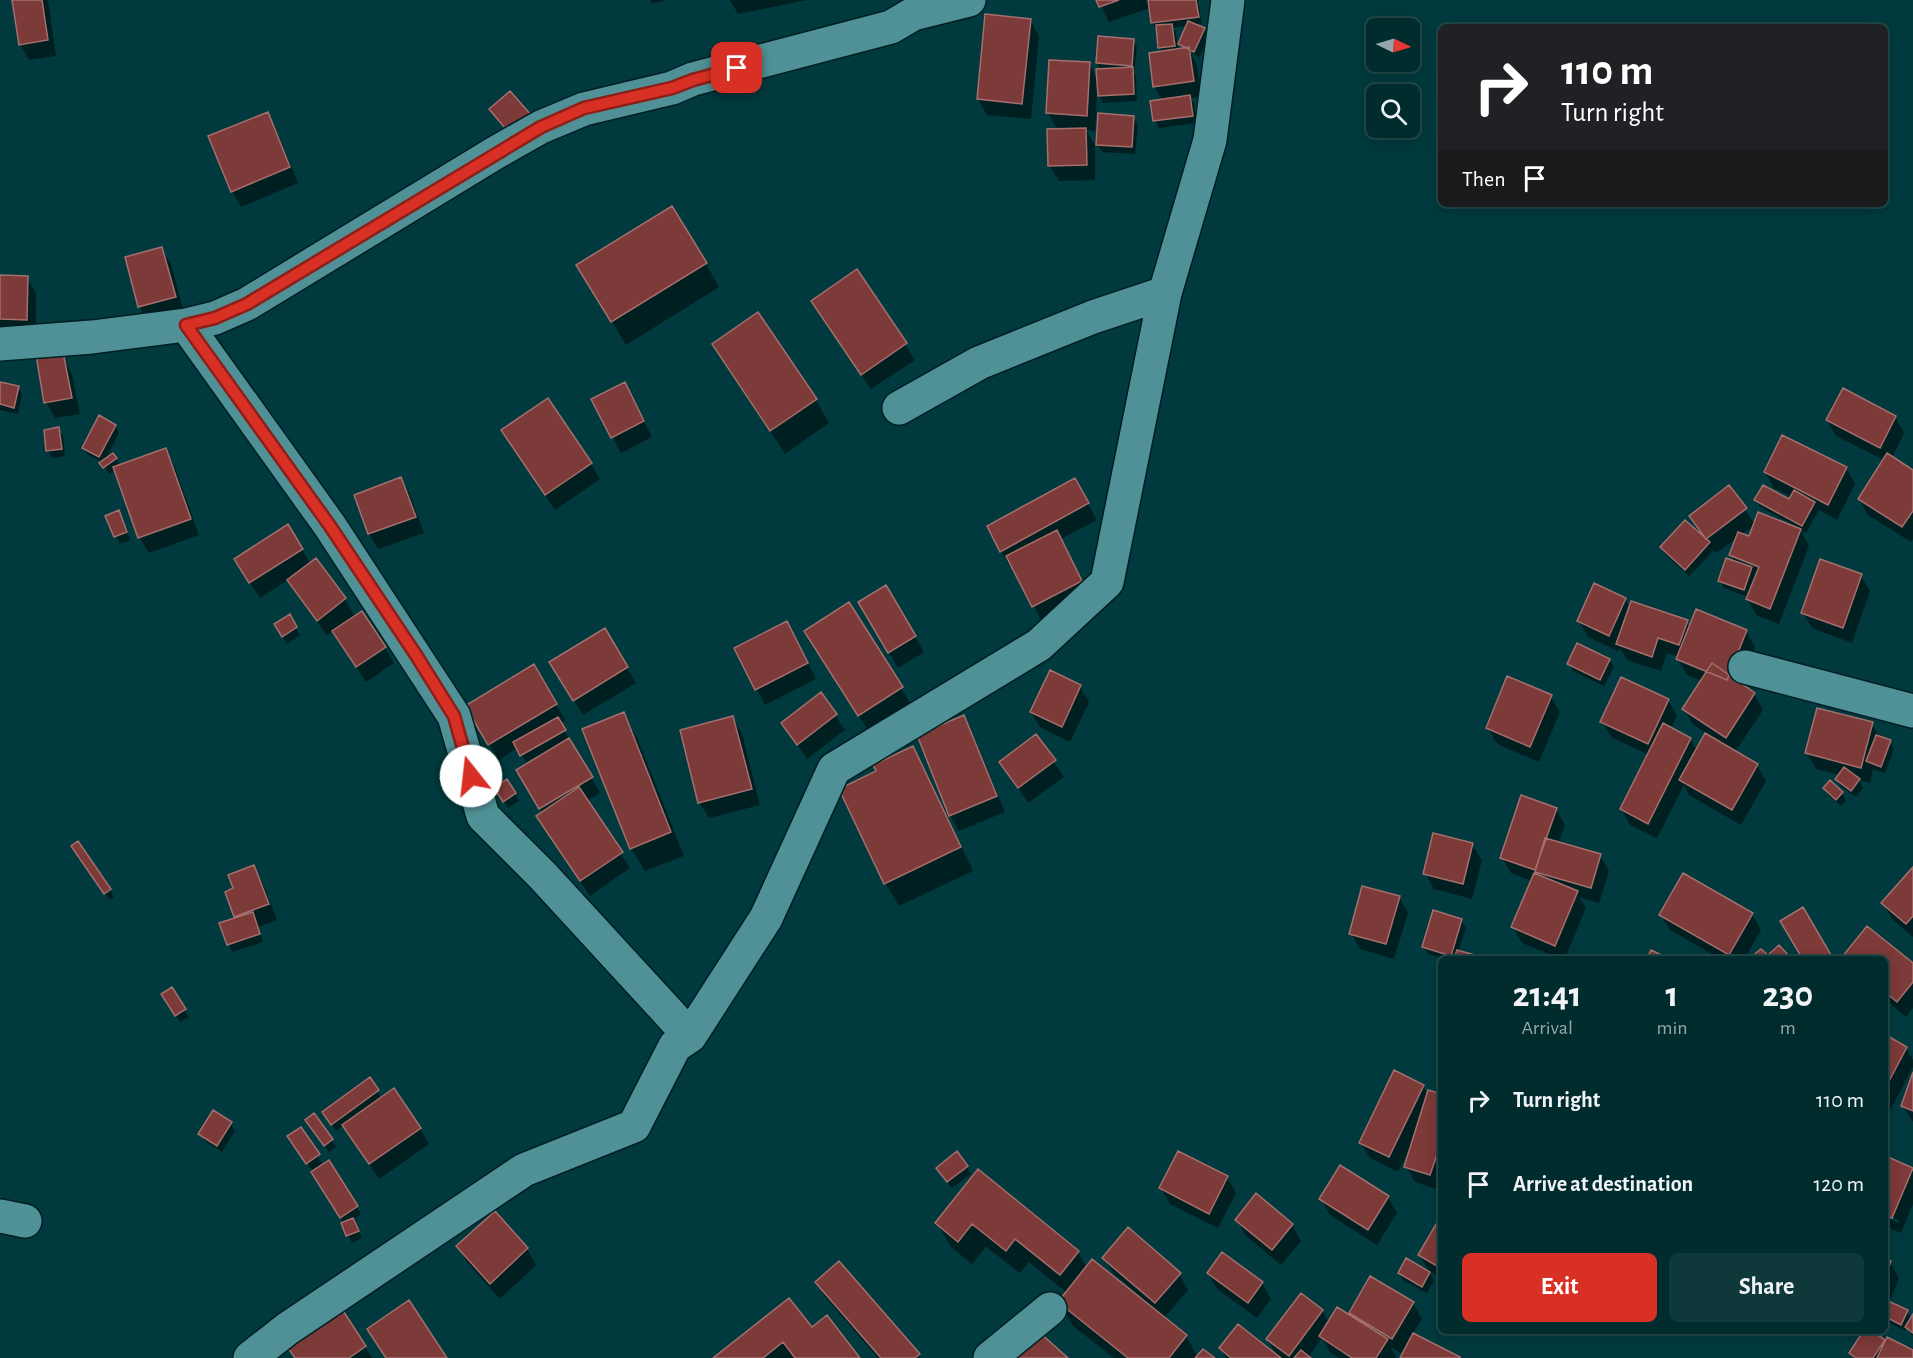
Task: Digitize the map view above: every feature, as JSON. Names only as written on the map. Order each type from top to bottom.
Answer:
[{"type":"street","points":[[0,344],[92,337],[186,325],[215,318],[247,304],[495,153],[541,127],[584,108],[672,88],[693,80],[891,27],[913,14],[969,0]]},
{"type":"street","points":[[250,1358],[287,1329],[524,1170],[634,1126],[675,1046],[690,1036],[766,918],[834,769],[1039,645],[1107,582],[1166,293],[1210,140],[1228,0]]},
{"type":"street","points":[[899,408],[980,363],[1093,317],[1166,293]]},
{"type":"street","points":[[186,325],[330,526],[454,716],[483,816],[543,876],[690,1036]]},
{"type":"street","points":[[1745,667],[1913,711]]},
{"type":"street","points":[[990,1358],[1050,1309]]},
{"type":"building","points":[[12,0],[42,0],[48,40],[19,45]]},
{"type":"building","points":[[1096,0],[1119,0],[1099,7]]},
{"type":"building","points":[[1148,0],[1196,0],[1199,17],[1151,23]]},
{"type":"building","points":[[985,14],[1031,19],[1022,104],[977,99]]},
{"type":"building","points":[[1188,21],[1205,28],[1194,52],[1178,44]]},
{"type":"building","points":[[1172,24],[1175,46],[1158,48],[1156,25]]},
{"type":"building","points":[[1098,36],[1134,39],[1132,66],[1096,63]]},
{"type":"building","points":[[1189,47],[1194,81],[1153,87],[1149,53]]},
{"type":"building","points":[[1049,60],[1090,62],[1087,116],[1046,113]]},
{"type":"building","points":[[1133,67],[1134,94],[1098,96],[1096,69]]},
{"type":"building","points":[[510,91],[532,116],[511,135],[489,109]]},
{"type":"building","points":[[1190,95],[1193,116],[1153,121],[1150,101]]},
{"type":"building","points":[[268,112],[290,167],[231,192],[208,136]]},
{"type":"building","points":[[1098,113],[1134,116],[1132,147],[1096,145]]},
{"type":"building","points":[[1086,128],[1087,165],[1048,166],[1047,129]]},
{"type":"building","points":[[672,206],[707,263],[611,322],[576,265]]},
{"type":"building","points":[[162,247],[176,297],[138,307],[125,257]]},
{"type":"building","points":[[857,269],[907,343],[861,375],[811,301]]},
{"type":"building","points":[[0,275],[28,276],[27,320],[0,319]]},
{"type":"building","points":[[758,312],[817,399],[770,431],[712,344]]},
{"type":"building","points":[[51,348],[64,357],[72,398],[44,403],[36,355]]},
{"type":"building","points":[[0,382],[19,386],[14,408],[0,404]]},
{"type":"building","points":[[625,382],[644,421],[611,438],[591,399]]},
{"type":"building","points":[[1843,388],[1896,416],[1880,448],[1826,420]]},
{"type":"building","points":[[548,398],[592,463],[545,495],[501,430]]},
{"type":"building","points":[[99,415],[116,425],[99,457],[82,448]]},
{"type":"building","points":[[59,427],[62,449],[46,451],[44,430]]},
{"type":"building","points":[[1782,435],[1847,467],[1828,505],[1764,472]]},
{"type":"building","points":[[166,448],[191,519],[138,538],[113,467]]},
{"type":"building","points":[[113,453],[117,458],[103,468],[99,463]]},
{"type":"building","points":[[1887,453],[1913,470],[1913,511],[1902,527],[1858,499]]},
{"type":"building","points":[[401,477],[416,517],[368,534],[354,495]]},
{"type":"building","points":[[1075,478],[1089,503],[1000,552],[987,526]]},
{"type":"building","points":[[1729,485],[1747,508],[1706,539],[1689,516]]},
{"type":"building","points":[[1763,485],[1789,499],[1794,490],[1815,502],[1802,526],[1754,500]]},
{"type":"building","points":[[119,510],[127,532],[114,537],[105,516]]},
{"type":"building","points":[[1758,512],[1801,529],[1770,609],[1746,599],[1759,567],[1729,555],[1738,532],[1749,536]]},
{"type":"building","points":[[1685,520],[1710,542],[1685,570],[1660,547]]},
{"type":"building","points":[[288,524],[303,549],[249,583],[234,559]]},
{"type":"building","points":[[1057,530],[1082,581],[1032,607],[1006,556]]},
{"type":"building","points":[[316,558],[346,598],[317,621],[287,580]]},
{"type":"building","points":[[1726,558],[1752,567],[1744,590],[1718,581]]},
{"type":"building","points":[[1820,559],[1862,574],[1843,628],[1801,613]]},
{"type":"building","points":[[1594,583],[1626,598],[1609,636],[1577,621]]},
{"type":"building","points":[[886,585],[916,636],[888,653],[858,602]]},
{"type":"building","points":[[1631,601],[1688,620],[1679,645],[1658,638],[1652,657],[1616,644]]},
{"type":"building","points":[[849,602],[903,687],[858,716],[804,631]]},
{"type":"building","points":[[1696,609],[1747,630],[1727,680],[1676,659]]},
{"type":"building","points":[[362,611],[386,647],[356,667],[332,631]]},
{"type":"building","points":[[290,614],[297,627],[282,637],[274,624]]},
{"type":"building","points":[[787,621],[808,663],[755,690],[734,648]]},
{"type":"building","points":[[605,628],[628,667],[573,701],[549,662]]},
{"type":"building","points":[[1577,643],[1610,659],[1600,680],[1567,664]]},
{"type":"building","points":[[1712,663],[1755,693],[1726,738],[1682,709]]},
{"type":"building","points":[[534,664],[557,704],[488,745],[465,706]]},
{"type":"building","points":[[1050,670],[1081,685],[1062,727],[1030,712]]},
{"type":"building","points":[[1507,676],[1552,695],[1530,747],[1486,728]]},
{"type":"building","points":[[1621,677],[1669,699],[1648,744],[1600,722]]},
{"type":"building","points":[[821,692],[837,714],[797,745],[781,723]]},
{"type":"building","points":[[1817,708],[1873,722],[1861,768],[1805,753]]},
{"type":"building","points":[[624,712],[671,832],[630,849],[582,729]]},
{"type":"building","points":[[964,715],[997,796],[949,816],[917,735]]},
{"type":"building","points":[[733,716],[752,789],[698,803],[680,730]]},
{"type":"building","points":[[558,717],[566,730],[520,756],[513,742]]},
{"type":"building","points":[[1663,723],[1691,738],[1648,824],[1620,809]]},
{"type":"building","points":[[1705,733],[1758,764],[1732,810],[1679,780]]},
{"type":"building","points":[[1036,734],[1056,760],[1018,788],[999,762]]},
{"type":"building","points":[[1876,735],[1891,740],[1881,767],[1866,761]]},
{"type":"building","points":[[569,738],[593,777],[539,809],[516,770]]},
{"type":"building","points":[[913,746],[961,847],[884,884],[839,789],[876,771],[873,765]]},
{"type":"building","points":[[1844,767],[1860,779],[1851,791],[1835,779]]},
{"type":"building","points":[[507,779],[516,793],[503,802],[494,788]]},
{"type":"building","points":[[1830,780],[1843,792],[1836,800],[1823,788]]},
{"type":"building","points":[[579,787],[623,852],[580,881],[536,816]]},
{"type":"building","points":[[1521,795],[1557,808],[1535,870],[1500,858]]},
{"type":"building","points":[[1433,833],[1473,843],[1463,884],[1423,874]]},
{"type":"building","points":[[1545,838],[1601,854],[1591,888],[1535,872]]},
{"type":"building","points":[[78,841],[111,889],[104,894],[71,846]]},
{"type":"building","points":[[254,865],[269,904],[234,917],[225,892],[233,888],[228,875]]},
{"type":"building","points":[[1913,867],[1913,916],[1906,924],[1881,903]]},
{"type":"building","points":[[1534,873],[1578,891],[1555,946],[1511,927]]},
{"type":"building","points":[[1683,873],[1753,913],[1729,955],[1659,915]]},
{"type":"building","points":[[1362,886],[1400,896],[1386,944],[1349,934]]},
{"type":"building","points":[[1803,907],[1831,955],[1801,956],[1780,921]]},
{"type":"building","points":[[1433,910],[1462,919],[1451,956],[1422,947]]},
{"type":"building","points":[[253,912],[260,934],[227,945],[219,923]]},
{"type":"building","points":[[1867,926],[1913,963],[1913,982],[1897,1002],[1888,995],[1888,956],[1843,956]]},
{"type":"building","points":[[1779,945],[1789,956],[1752,956],[1761,949],[1768,955]]},
{"type":"building","points":[[1457,950],[1479,956],[1455,956]]},
{"type":"building","points":[[1651,950],[1664,956],[1648,956]]},
{"type":"building","points":[[172,987],[186,1009],[175,1016],[161,994]]},
{"type":"building","points":[[1888,1036],[1907,1047],[1888,1083]]},
{"type":"building","points":[[1394,1070],[1424,1085],[1389,1157],[1359,1143]]},
{"type":"building","points":[[1913,1072],[1913,1111],[1901,1106]]},
{"type":"building","points":[[370,1077],[379,1090],[331,1125],[322,1112]]},
{"type":"building","points":[[394,1088],[421,1128],[369,1164],[342,1125]]},
{"type":"building","points":[[1428,1090],[1438,1093],[1438,1152],[1430,1175],[1404,1167]]},
{"type":"building","points":[[213,1110],[232,1122],[217,1146],[198,1134]]},
{"type":"building","points":[[314,1113],[333,1139],[324,1146],[305,1120]]},
{"type":"building","points":[[301,1127],[320,1154],[306,1164],[287,1136]]},
{"type":"building","points":[[957,1151],[968,1166],[947,1182],[936,1168]]},
{"type":"building","points":[[1178,1151],[1228,1176],[1209,1214],[1159,1188]]},
{"type":"building","points":[[1888,1157],[1913,1168],[1892,1218],[1888,1217]]},
{"type":"building","points":[[329,1160],[358,1206],[340,1218],[311,1172]]},
{"type":"building","points":[[1340,1165],[1389,1196],[1368,1230],[1319,1199]]},
{"type":"building","points":[[978,1169],[1079,1251],[1060,1275],[1015,1239],[1006,1251],[972,1224],[958,1242],[935,1223]]},
{"type":"building","points":[[1256,1193],[1293,1224],[1272,1250],[1235,1220]]},
{"type":"building","points":[[495,1211],[528,1248],[490,1284],[456,1246]]},
{"type":"building","points":[[353,1218],[359,1231],[346,1236],[341,1223]]},
{"type":"building","points":[[1438,1221],[1438,1267],[1418,1255]]},
{"type":"building","points":[[1128,1227],[1181,1273],[1155,1303],[1102,1258]]},
{"type":"building","points":[[1222,1252],[1263,1282],[1248,1303],[1207,1273]]},
{"type":"building","points":[[1406,1258],[1430,1272],[1422,1287],[1398,1273]]},
{"type":"building","points":[[1092,1259],[1187,1335],[1169,1358],[1128,1358],[1058,1302]]},
{"type":"building","points":[[839,1261],[920,1354],[915,1358],[881,1358],[815,1282]]},
{"type":"building","points":[[1370,1276],[1414,1302],[1392,1339],[1349,1313]]},
{"type":"building","points":[[1301,1293],[1323,1310],[1289,1356],[1266,1339]]},
{"type":"building","points":[[789,1298],[812,1327],[827,1315],[860,1358],[795,1358],[783,1342],[763,1358],[713,1358]]},
{"type":"building","points":[[409,1300],[447,1358],[386,1358],[367,1329]]},
{"type":"building","points":[[1888,1301],[1908,1310],[1901,1325],[1888,1318]]},
{"type":"building","points":[[340,1306],[366,1346],[349,1358],[295,1358],[285,1344]]},
{"type":"building","points":[[1337,1307],[1388,1339],[1376,1358],[1352,1358],[1319,1336]]},
{"type":"building","points":[[1913,1314],[1913,1333],[1905,1327]]},
{"type":"building","points":[[1238,1324],[1281,1358],[1231,1358],[1219,1348]]},
{"type":"building","points":[[1038,1331],[1068,1358],[1015,1358]]},
{"type":"building","points":[[1413,1333],[1460,1357],[1460,1358],[1400,1358]]},
{"type":"building","points":[[1861,1334],[1877,1334],[1885,1340],[1873,1358],[1856,1358],[1849,1353]]},
{"type":"building","points":[[1887,1337],[1913,1350],[1913,1358],[1877,1358]]},
{"type":"building","points":[[1203,1349],[1215,1358],[1195,1358]]},
{"type":"building","points":[[1301,1350],[1311,1358],[1294,1358]]},
{"type":"route","points":[[471,776],[454,716],[416,655],[330,526],[186,325],[215,318],[247,304],[541,127],[584,108],[672,88],[737,68]]}]
